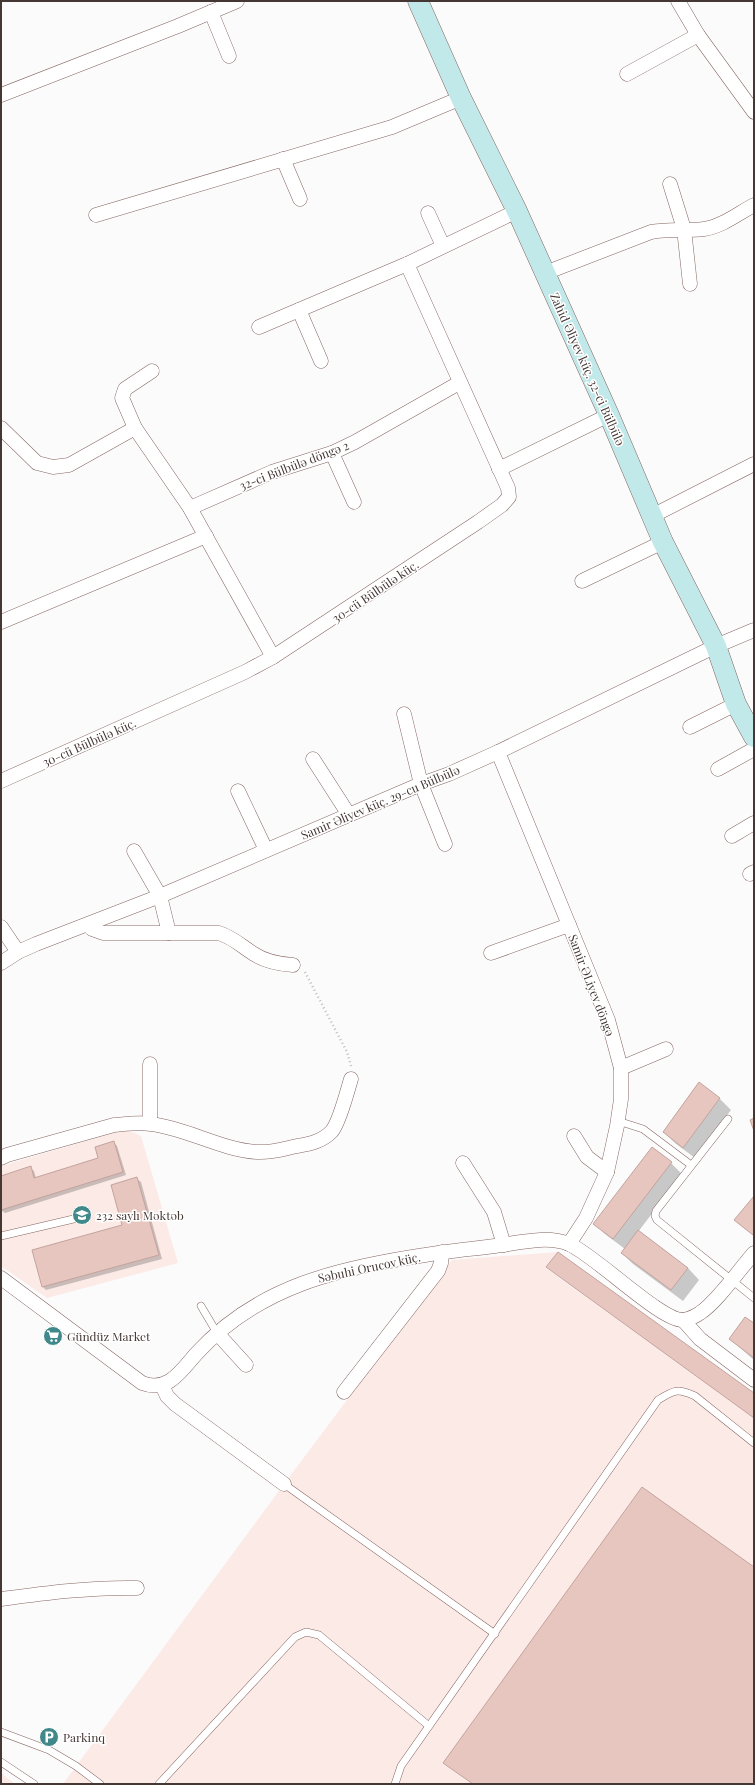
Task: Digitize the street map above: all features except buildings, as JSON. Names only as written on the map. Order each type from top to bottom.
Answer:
[{"type":"street","points":[[1,95],[237,1]]},
{"type":"street","name":"Zahid Əliyev küç. 32-ci Bülbülə","points":[[418,1],[461,98],[517,211],[609,415],[663,542],[716,646],[736,704],[754,737]]},
{"type":"street","points":[[678,1],[698,35],[754,112]]},
{"type":"street","points":[[211,12],[229,56]]},
{"type":"street","points":[[627,74],[698,35]]},
{"type":"street","points":[[96,215],[392,127],[461,98]]},
{"type":"street","points":[[283,159],[300,200]]},
{"type":"street","points":[[670,184],[684,229],[690,284]]},
{"type":"street","points":[[545,273],[651,232],[666,229],[705,229],[754,205]]},
{"type":"street","points":[[259,327],[407,264],[517,211]]},
{"type":"street","points":[[428,213],[443,246]]},
{"type":"street","name":"30-cü Bülbülə küç.","points":[[1,780],[245,672],[274,657],[502,505],[509,497],[508,488],[459,383],[407,264]]},
{"type":"street","points":[[299,310],[321,361]]},
{"type":"street","points":[[152,371],[125,389],[122,398],[135,428],[190,508],[274,657]]},
{"type":"street","name":"32-ci Bülbülə döngə 2","points":[[190,508],[272,472],[332,453],[355,442],[459,383]]},
{"type":"street","points":[[499,469],[609,415]]},
{"type":"street","points":[[1,428],[37,463],[53,466],[69,465],[135,428]]},
{"type":"street","points":[[332,453],[354,502]]},
{"type":"street","points":[[652,516],[754,464]]},
{"type":"street","points":[[1,622],[206,536]]},
{"type":"street","points":[[582,581],[663,542]]},
{"type":"street","name":"Samir Əliyev küç. 29-cu Bülbülə","points":[[1,963],[18,952],[160,896],[498,752],[716,646],[754,630]]},
{"type":"street","points":[[690,727],[736,704]]},
{"type":"street","points":[[404,714],[420,784],[444,844]]},
{"type":"street","points":[[718,769],[754,749]]},
{"type":"street","name":"Samir ƏLiyev döngə","points":[[498,752],[608,1020],[621,1068],[621,1099],[607,1172],[586,1218],[569,1244]]},
{"type":"street","points":[[313,759],[349,815]]},
{"type":"street","points":[[238,791],[266,850]]},
{"type":"street","points":[[732,836],[754,823]]},
{"type":"street","points":[[134,851],[160,896],[169,933]]},
{"type":"street","points":[[92,923],[92,929],[103,933],[219,933],[231,937],[255,955],[277,964],[293,965]]},
{"type":"street","points":[[492,953],[569,925]]},
{"type":"street","points":[[1,927],[18,952]]},
{"type":"street","points":[[621,1068],[666,1049]]},
{"type":"street","points":[[150,1064],[150,1123]]},
{"type":"street","points":[[1,1158],[114,1125],[150,1123],[243,1150],[257,1152],[270,1152],[316,1142],[332,1130],[338,1119],[351,1079]]},
{"type":"street","points":[[574,1136],[587,1157],[607,1172]]},
{"type":"street","points":[[463,1163],[494,1212],[504,1245]]},
{"type":"street","name":"Səbuhi Orucov küç.","points":[[162,1385],[178,1376],[217,1333],[244,1313],[282,1291],[324,1275],[390,1260],[442,1252],[551,1241],[569,1244],[593,1260],[666,1315],[683,1320]]},
{"type":"street","points":[[344,1392],[438,1271],[441,1263],[442,1252]]},
{"type":"street","points":[[754,1253],[708,1306],[699,1314],[683,1320],[700,1339],[754,1380]]},
{"type":"street","points":[[1,1278],[142,1383],[150,1386],[162,1385],[168,1396],[175,1404],[284,1484]]},
{"type":"street","points":[[217,1333],[246,1365]]},
{"type":"street","points":[[1,1599],[76,1589],[106,1587],[137,1588]]},
{"type":"lane","points":[[728,1119],[656,1211],[655,1216],[657,1220],[754,1298]]},
{"type":"lane","points":[[618,1121],[643,1129],[691,1165]]},
{"type":"lane","points":[[1,1236],[82,1217]]},
{"type":"lane","points":[[201,1306],[217,1333]]},
{"type":"lane","points":[[396,1784],[401,1766],[658,1400],[673,1391],[684,1391],[695,1396],[754,1443]]},
{"type":"lane","points":[[284,1484],[495,1634]]},
{"type":"lane","points":[[158,1784],[294,1637],[306,1632],[319,1635],[430,1726]]},
{"type":"lane","points":[[1,1732],[49,1750],[76,1766],[100,1784]]},
{"type":"lane","points":[[1,1762],[34,1784]]},
{"type":"path","points":[[293,965],[304,969],[313,984],[347,1052],[352,1068],[351,1079]]},
{"type":"shaded area","name":"232 saylı Məktəb","points":[[126,1129],[141,1136],[178,1263],[47,1298],[1,1266],[1,1166]]},
{"type":"shaded area","points":[[558,1252],[546,1268],[754,1418],[754,1784],[63,1784],[284,1484],[452,1260]]},
{"type":"shaded area","points":[[1,1773],[15,1784],[1,1784]]},
{"type":"place","name":"232 saylı Məktəb","points":[[82,1215]]},
{"type":"place","name":"Gündüz Market","points":[[53,1336]]},
{"type":"place","name":"Parkinq","points":[[49,1737]]}]
